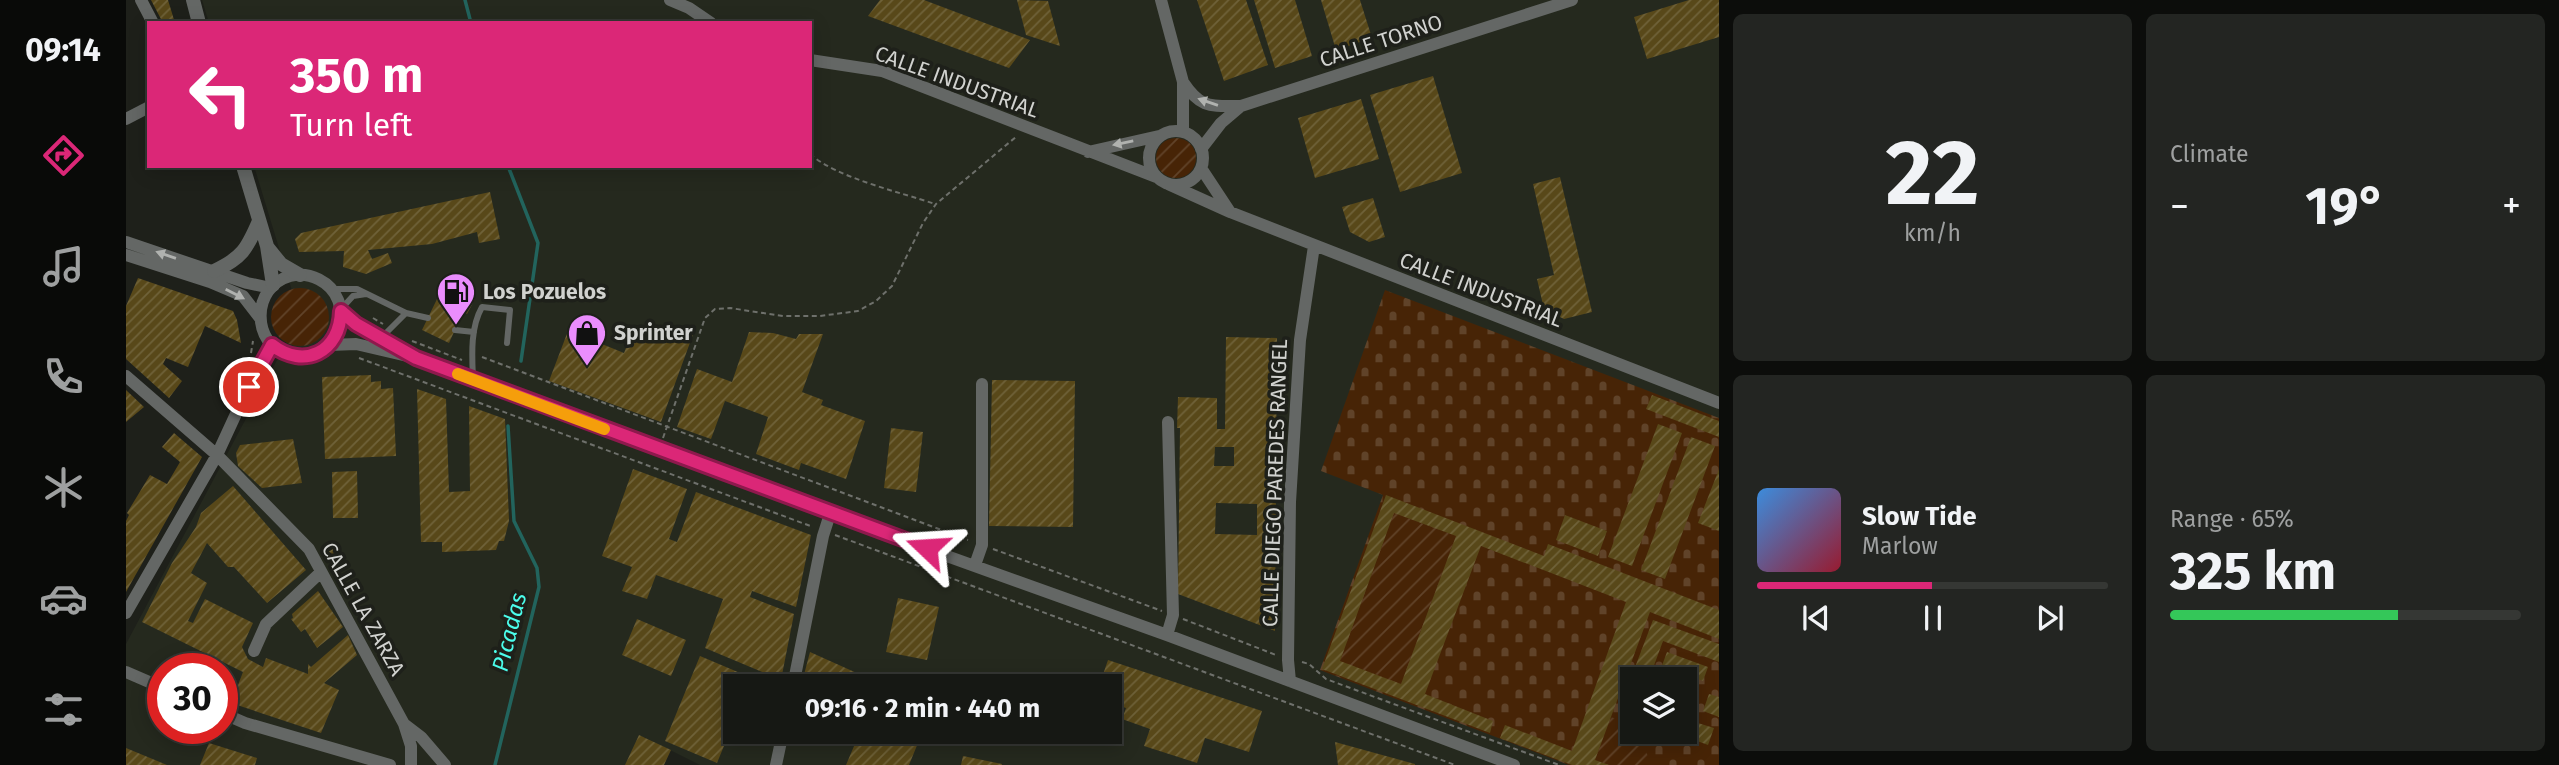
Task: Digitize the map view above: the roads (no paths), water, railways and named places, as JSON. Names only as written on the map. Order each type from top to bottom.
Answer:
[{"type":"street","points":[[141,0],[152,21]]},
{"type":"street","points":[[192,0],[199,21]]},
{"type":"street","points":[[670,0],[689,8],[708,21]]},
{"type":"street","points":[[1161,0],[1183,82],[1183,132]]},
{"type":"street","name":"CALLE TORNO","points":[[1183,82],[1194,97],[1210,106],[1241,106],[1572,0]]},
{"type":"street","name":"CALLE INDUSTRIAL","points":[[812,60],[882,71],[1156,177]]},
{"type":"street","name":"CALLE TORNO","points":[[1201,149],[1221,123],[1241,106]]},
{"type":"street","points":[[126,119],[147,108]]},
{"type":"street","points":[[1087,152],[1175,131],[1183,132],[1197,141],[1201,149],[1201,168],[1230,212]]},
{"type":"street","points":[[1159,136],[1149,151],[1151,170],[1156,177],[1168,184],[1184,184],[1201,168]]},
{"type":"street","points":[[244,168],[267,246],[272,286]]},
{"type":"street","name":"CALLE INDUSTRIAL","points":[[1168,184],[1314,246],[1719,403]]},
{"type":"street","points":[[214,271],[238,258],[248,247],[259,222]]},
{"type":"street","points":[[126,242],[247,284],[272,286]]},
{"type":"street","points":[[267,246],[281,264],[300,275],[323,281],[332,289],[341,310],[341,323],[330,345],[321,351],[301,357],[290,356],[272,345],[261,328],[260,318],[264,297],[272,286],[289,276],[300,275]]},
{"type":"street","name":"CALLE DIEGO PAREDES RANGEL","points":[[1290,681],[1290,502],[1299,353],[1314,246]]},
{"type":"street","points":[[126,255],[210,282],[243,296],[260,318]]},
{"type":"street","points":[[341,310],[356,324],[386,333],[416,358]]},
{"type":"street","points":[[330,345],[356,344],[416,358],[658,450],[1167,635],[1514,765]]},
{"type":"street","points":[[126,613],[217,455],[259,364],[272,345]]},
{"type":"street","name":"CALLE LA ZARZA","points":[[126,376],[217,455],[309,549],[404,724],[411,746],[411,765]]},
{"type":"street","points":[[975,565],[982,545],[982,384]]},
{"type":"street","points":[[1167,635],[1173,615],[1168,422]]},
{"type":"street","points":[[795,674],[830,513]]},
{"type":"street","points":[[254,651],[266,624],[321,572]]},
{"type":"street","points":[[126,672],[147,681]]},
{"type":"street","points":[[238,720],[390,765]]},
{"type":"street","points":[[404,724],[421,737],[445,765]]},
{"type":"street","points":[[776,765],[780,744]]},
{"type":"lane","points":[[332,289],[357,289],[406,313],[428,318]]},
{"type":"lane","points":[[341,310],[353,296],[366,294]]},
{"type":"lane","points":[[473,379],[474,332],[476,318],[482,307],[510,310],[507,343]]},
{"type":"lane","points":[[386,333],[406,313]]},
{"type":"lane","points":[[455,330],[474,332]]},
{"type":"waterway","name":"Picadas","points":[[465,0],[470,21]]},
{"type":"waterway","name":"Picadas","points":[[509,168],[538,243],[521,361]]},
{"type":"waterway","name":"Picadas","points":[[495,765],[539,587],[537,568],[514,521],[508,426]]},
{"type":"place","name":"Los Pozuelos","points":[[456,326]]},
{"type":"place","name":"Sprinter","points":[[587,367]]}]
